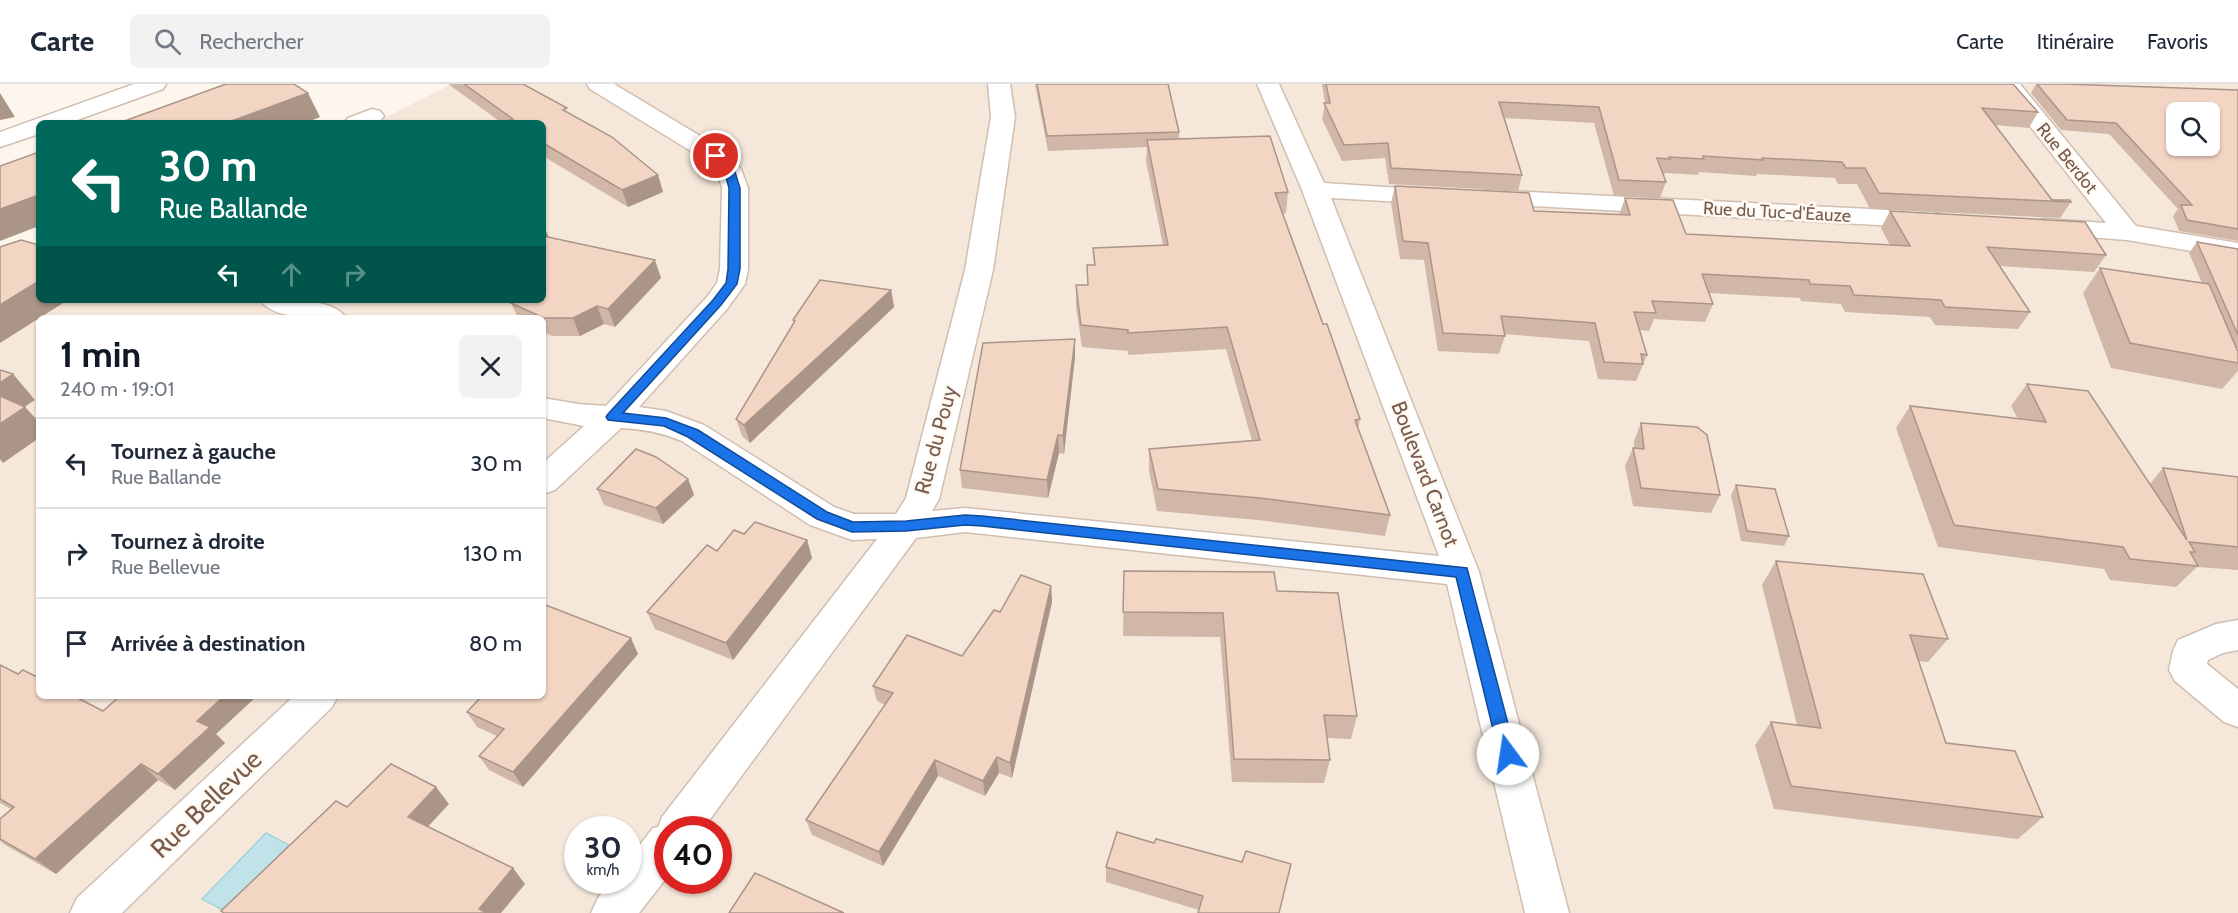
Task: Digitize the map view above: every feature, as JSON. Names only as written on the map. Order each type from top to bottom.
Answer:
[{"type":"street","points":[[55,120],[155,84]]},
{"type":"street","points":[[546,479],[613,417],[717,303],[731,284],[734,269],[735,188],[729,169],[716,156],[598,84]]},
{"type":"street","name":"Rue du Pouy","points":[[688,816],[906,526],[922,499],[979,270],[1003,117],[999,84]]},
{"type":"street","name":"Boulevard Carnot","points":[[1268,84],[1315,190],[1462,572],[1547,913]]},
{"type":"street","name":"Rue Berdot","points":[[2008,84],[2127,232]]},
{"type":"street","points":[[0,140],[36,127]]},
{"type":"street","name":"Rue du Tuc-d'Éauze","points":[[1315,190],[1952,221]]},
{"type":"street","points":[[2022,225],[2127,232],[2238,251]]},
{"type":"street","points":[[284,303],[322,315]]},
{"type":"street","points":[[546,409],[578,416],[666,422],[693,434],[822,516],[852,527],[906,526],[965,520],[1462,572]]},
{"type":"street","points":[[2238,635],[2216,639],[2191,651],[2188,670],[2238,711]]},
{"type":"street","name":"Rue Bellevue","points":[[92,913],[316,699]]},
{"type":"street","points":[[614,913],[654,860]]},
{"type":"shaded area","points":[[452,84],[2238,84],[2238,913],[0,913],[0,280],[36,298],[36,303],[546,303],[546,120],[380,120]]},
{"type":"water","points":[[266,833],[289,845],[225,911],[202,899]]},
{"type":"building","points":[[226,84],[294,84],[308,93],[234,120],[127,120]]},
{"type":"building","points":[[464,84],[523,84],[567,108],[563,110],[612,137],[658,175],[622,190],[546,145],[546,120],[510,120],[513,119]]},
{"type":"building","points":[[1037,84],[1168,84],[1179,132],[1047,136]]},
{"type":"building","points":[[1326,84],[2013,84],[2038,112],[1982,108],[2052,200],[2070,200],[2071,202],[1879,193],[1865,168],[1846,168],[1842,162],[1762,158],[1763,160],[1703,156],[1704,159],[1657,158],[1666,182],[1619,180],[1599,107],[1499,102],[1522,175],[1391,168],[1388,143],[1344,145],[1324,103],[1330,103]]},
{"type":"building","points":[[2037,84],[2238,90],[2238,229],[2187,220],[2181,205],[2192,205],[2116,123],[2067,120]]},
{"type":"building","points":[[1270,136],[1288,192],[1275,193],[1323,324],[1327,324],[1360,419],[1355,420],[1390,515],[1260,498],[1158,489],[1149,449],[1260,440],[1227,327],[1128,333],[1128,330],[1081,325],[1076,285],[1088,285],[1087,265],[1095,265],[1093,248],[1168,245],[1147,140]]},
{"type":"building","points":[[36,153],[36,196],[0,209],[0,166]]},
{"type":"building","points":[[1395,186],[1529,193],[1534,211],[1630,215],[1625,198],[1673,200],[1686,234],[1910,246],[1890,211],[2085,222],[2106,255],[1987,247],[2030,312],[1945,307],[1941,300],[1854,295],[1850,286],[1810,284],[1809,280],[1702,274],[1713,304],[1652,301],[1656,313],[1634,312],[1647,355],[1641,354],[1643,364],[1604,362],[1595,323],[1501,316],[1505,336],[1443,333],[1428,243],[1403,241]]},
{"type":"building","points":[[546,237],[655,260],[608,309],[597,306],[573,318],[546,318],[546,315],[537,315],[511,303],[546,303]]},
{"type":"building","points":[[21,240],[36,244],[36,283],[0,305],[0,247]]},
{"type":"building","points":[[2197,242],[2238,249],[2238,335]]},
{"type":"building","points":[[2100,268],[2209,284],[2238,352],[2238,363],[2130,343]]},
{"type":"building","points":[[820,280],[891,290],[744,425],[736,419],[795,321],[793,320]]},
{"type":"building","points":[[1075,339],[1063,436],[1058,435],[1047,480],[960,470],[983,343]]},
{"type":"building","points":[[0,370],[13,374],[0,383]]},
{"type":"building","points":[[2027,384],[2088,391],[2187,540],[2163,468],[2238,477],[2238,547],[2189,542],[2195,552],[2190,552],[2198,566],[2130,559],[2123,547],[1954,525],[1910,406],[2046,422]]},
{"type":"building","points":[[0,396],[25,407],[0,424]]},
{"type":"building","points":[[1641,423],[1697,427],[1707,435],[1720,495],[1641,488],[1633,448],[1644,449]]},
{"type":"building","points":[[636,449],[656,457],[688,479],[656,508],[597,489]]},
{"type":"building","points":[[1736,485],[1775,489],[1789,536],[1747,531]]},
{"type":"building","points":[[755,522],[807,540],[726,643],[647,612],[707,545],[717,551],[734,530],[744,534]]},
{"type":"building","points":[[1776,561],[1923,574],[1948,639],[1910,635],[1946,743],[2015,751],[2043,817],[1791,786],[1771,722],[1821,728]]},
{"type":"building","points":[[1124,571],[1274,572],[1277,591],[1338,593],[1357,716],[1324,715],[1330,760],[1234,759],[1223,613],[1123,612]]},
{"type":"building","points":[[1021,575],[1051,586],[1010,763],[997,757],[983,781],[935,760],[879,852],[806,820],[893,693],[873,686],[907,635],[962,656],[994,610],[1000,612]]},
{"type":"building","points":[[546,605],[631,638],[513,772],[479,756],[504,729],[467,712],[479,699],[546,699]]},
{"type":"building","points":[[0,665],[18,674],[23,670],[36,676],[36,699],[80,699],[103,711],[117,699],[221,699],[197,721],[210,727],[158,774],[141,764],[35,859],[0,839],[0,819],[14,807],[0,799]]},
{"type":"building","points":[[391,764],[436,787],[408,817],[513,868],[479,909],[487,913],[224,913],[221,911],[336,801],[347,807]]},
{"type":"building","points":[[1117,832],[1154,843],[1156,839],[1242,862],[1246,851],[1291,864],[1279,913],[1198,913],[1203,896],[1106,867]]},
{"type":"building","points":[[755,873],[844,913],[729,913]]},
{"type":"route","points":[[716,156],[729,169],[735,188],[734,269],[731,284],[717,303],[613,417],[666,422],[693,434],[822,516],[852,527],[982,521],[1462,572],[1508,754]]}]
